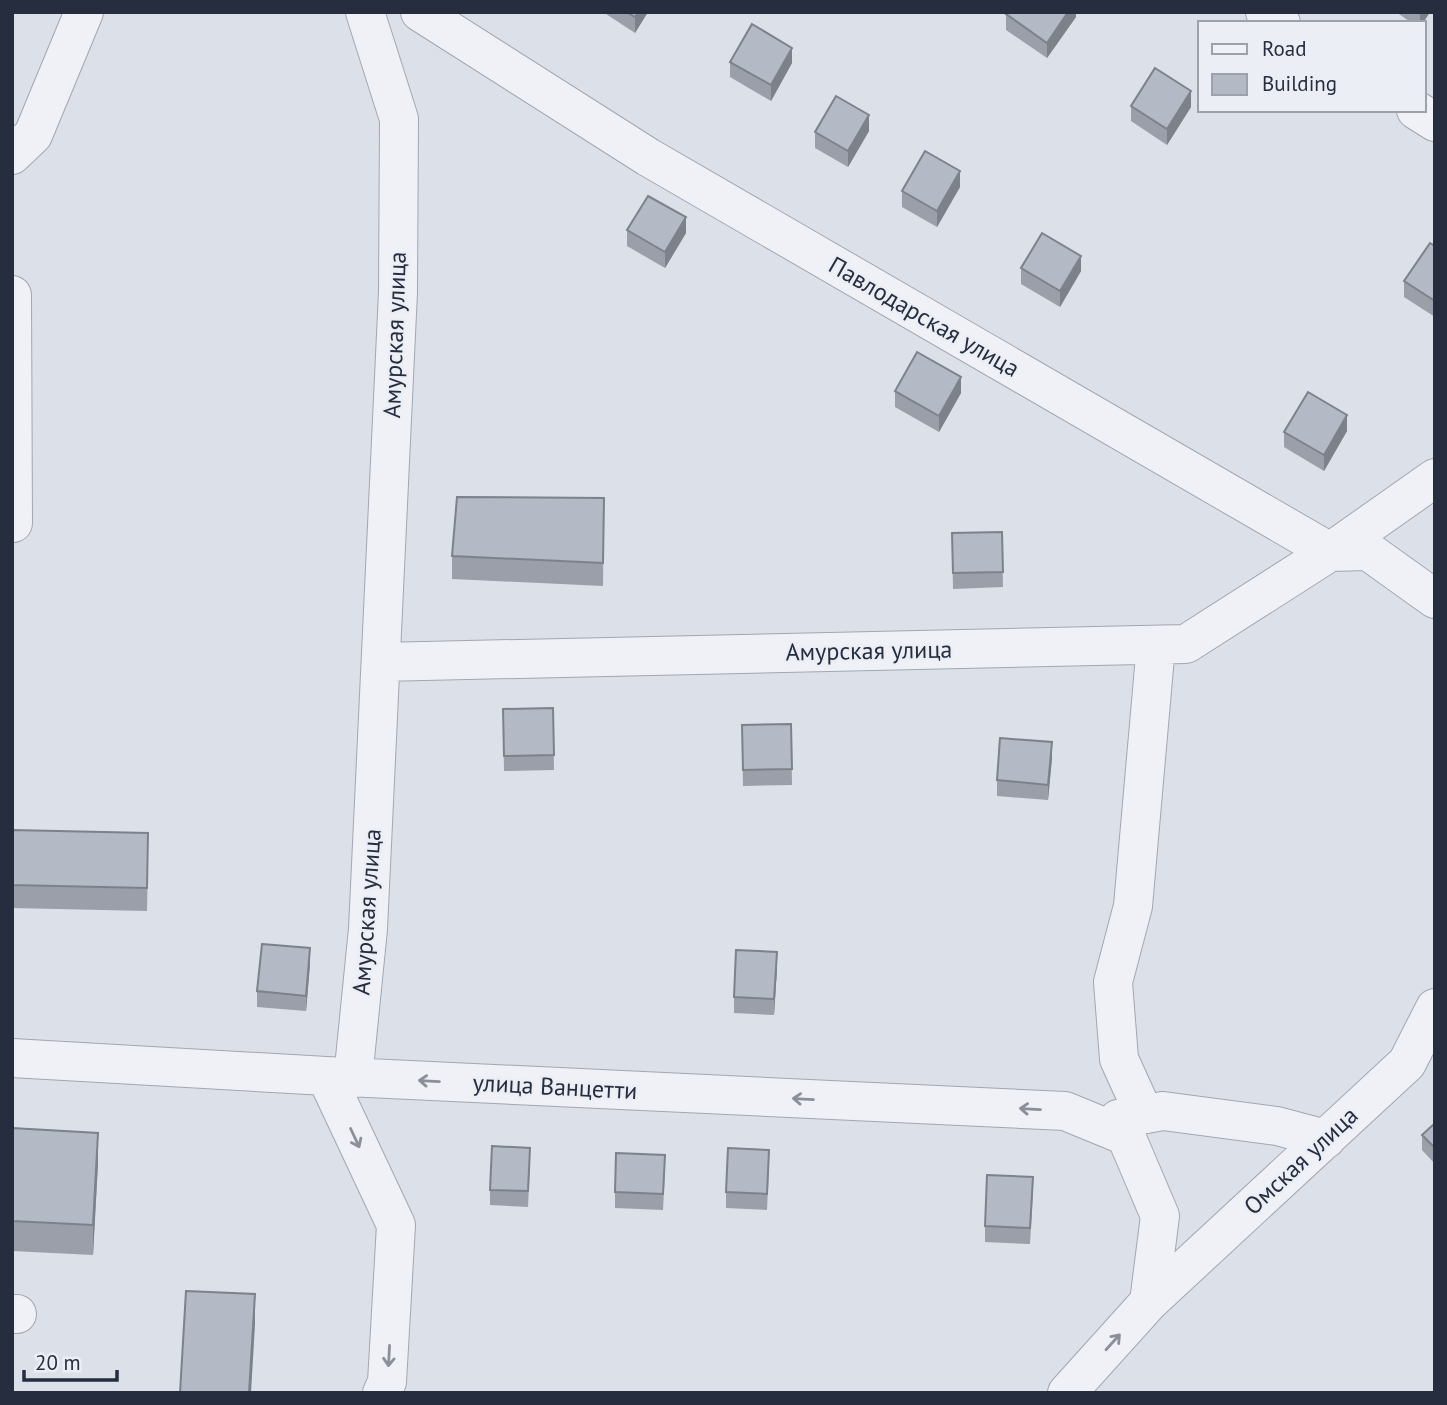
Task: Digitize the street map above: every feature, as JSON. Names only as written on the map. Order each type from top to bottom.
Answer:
[{"type":"street","points":[[12,155],[33,135],[84,12]]},
{"type":"street","name":"Амурская улица","points":[[340,1077],[368,929],[398,292],[399,119],[365,12]]},
{"type":"street","name":"Павлодарская улица","points":[[420,12],[648,157],[1330,552]]},
{"type":"street","points":[[1419,112],[1435,122]]},
{"type":"street","points":[[12,295],[13,523]]},
{"type":"street","name":"Амурская улица","points":[[381,662],[1186,644],[1330,552],[1435,478]]},
{"type":"street","points":[[1330,552],[1368,551],[1435,599]]},
{"type":"street","points":[[1144,1114],[1119,1059],[1113,982],[1133,906],[1156,645]]},
{"type":"street","name":"Омская улица","points":[[1067,1393],[1149,1301],[1408,1063],[1435,1008]]},
{"type":"street","name":"улица Ванцетти","points":[[12,1058],[340,1077],[1065,1111],[1096,1124]]},
{"type":"street","points":[[340,1077],[396,1225],[387,1382],[382,1393]]},
{"type":"street","points":[[1096,1124],[1163,1111],[1265,1124],[1326,1139]]},
{"type":"street","points":[[1096,1124],[1126,1136],[1160,1216],[1149,1301]]},
{"type":"building","points":[[1068,12],[1047,43],[1006,14]]},
{"type":"building","points":[[752,24],[792,48],[771,85],[730,62]]},
{"type":"building","points":[[1155,68],[1191,91],[1167,129],[1131,106]]},
{"type":"building","points":[[836,96],[869,115],[848,151],[815,132]]},
{"type":"building","points":[[925,151],[960,171],[937,211],[902,191]]},
{"type":"building","points":[[648,196],[686,217],[665,252],[627,230]]},
{"type":"building","points":[[1042,233],[1081,256],[1060,291],[1021,268]]},
{"type":"building","points":[[1430,243],[1435,246],[1435,301],[1404,281]]},
{"type":"building","points":[[917,352],[961,377],[939,416],[895,391]]},
{"type":"building","points":[[1308,392],[1347,415],[1324,455],[1284,432]]},
{"type":"building","points":[[457,497],[604,498],[603,563],[452,556]]},
{"type":"building","points":[[1002,532],[1003,572],[953,573],[952,533]]},
{"type":"building","points":[[553,708],[554,755],[504,756],[503,709]]},
{"type":"building","points":[[791,724],[792,769],[743,770],[742,725]]},
{"type":"building","points":[[1000,738],[1052,742],[1048,785],[997,780]]},
{"type":"building","points":[[12,830],[148,833],[147,888],[12,885]]},
{"type":"building","points":[[262,944],[310,948],[306,996],[257,991]]},
{"type":"building","points":[[736,950],[777,952],[774,999],[734,997]]},
{"type":"building","points":[[1435,1123],[1435,1148],[1422,1135]]},
{"type":"building","points":[[12,1128],[98,1133],[93,1225],[12,1221]]},
{"type":"building","points":[[492,1146],[530,1148],[528,1191],[490,1190]]},
{"type":"building","points":[[728,1148],[769,1150],[767,1194],[726,1192]]},
{"type":"building","points":[[616,1153],[665,1155],[663,1194],[615,1192]]},
{"type":"building","points":[[987,1175],[1033,1177],[1030,1228],[985,1226]]},
{"type":"building","points":[[186,1291],[255,1294],[249,1393],[180,1393]]}]
